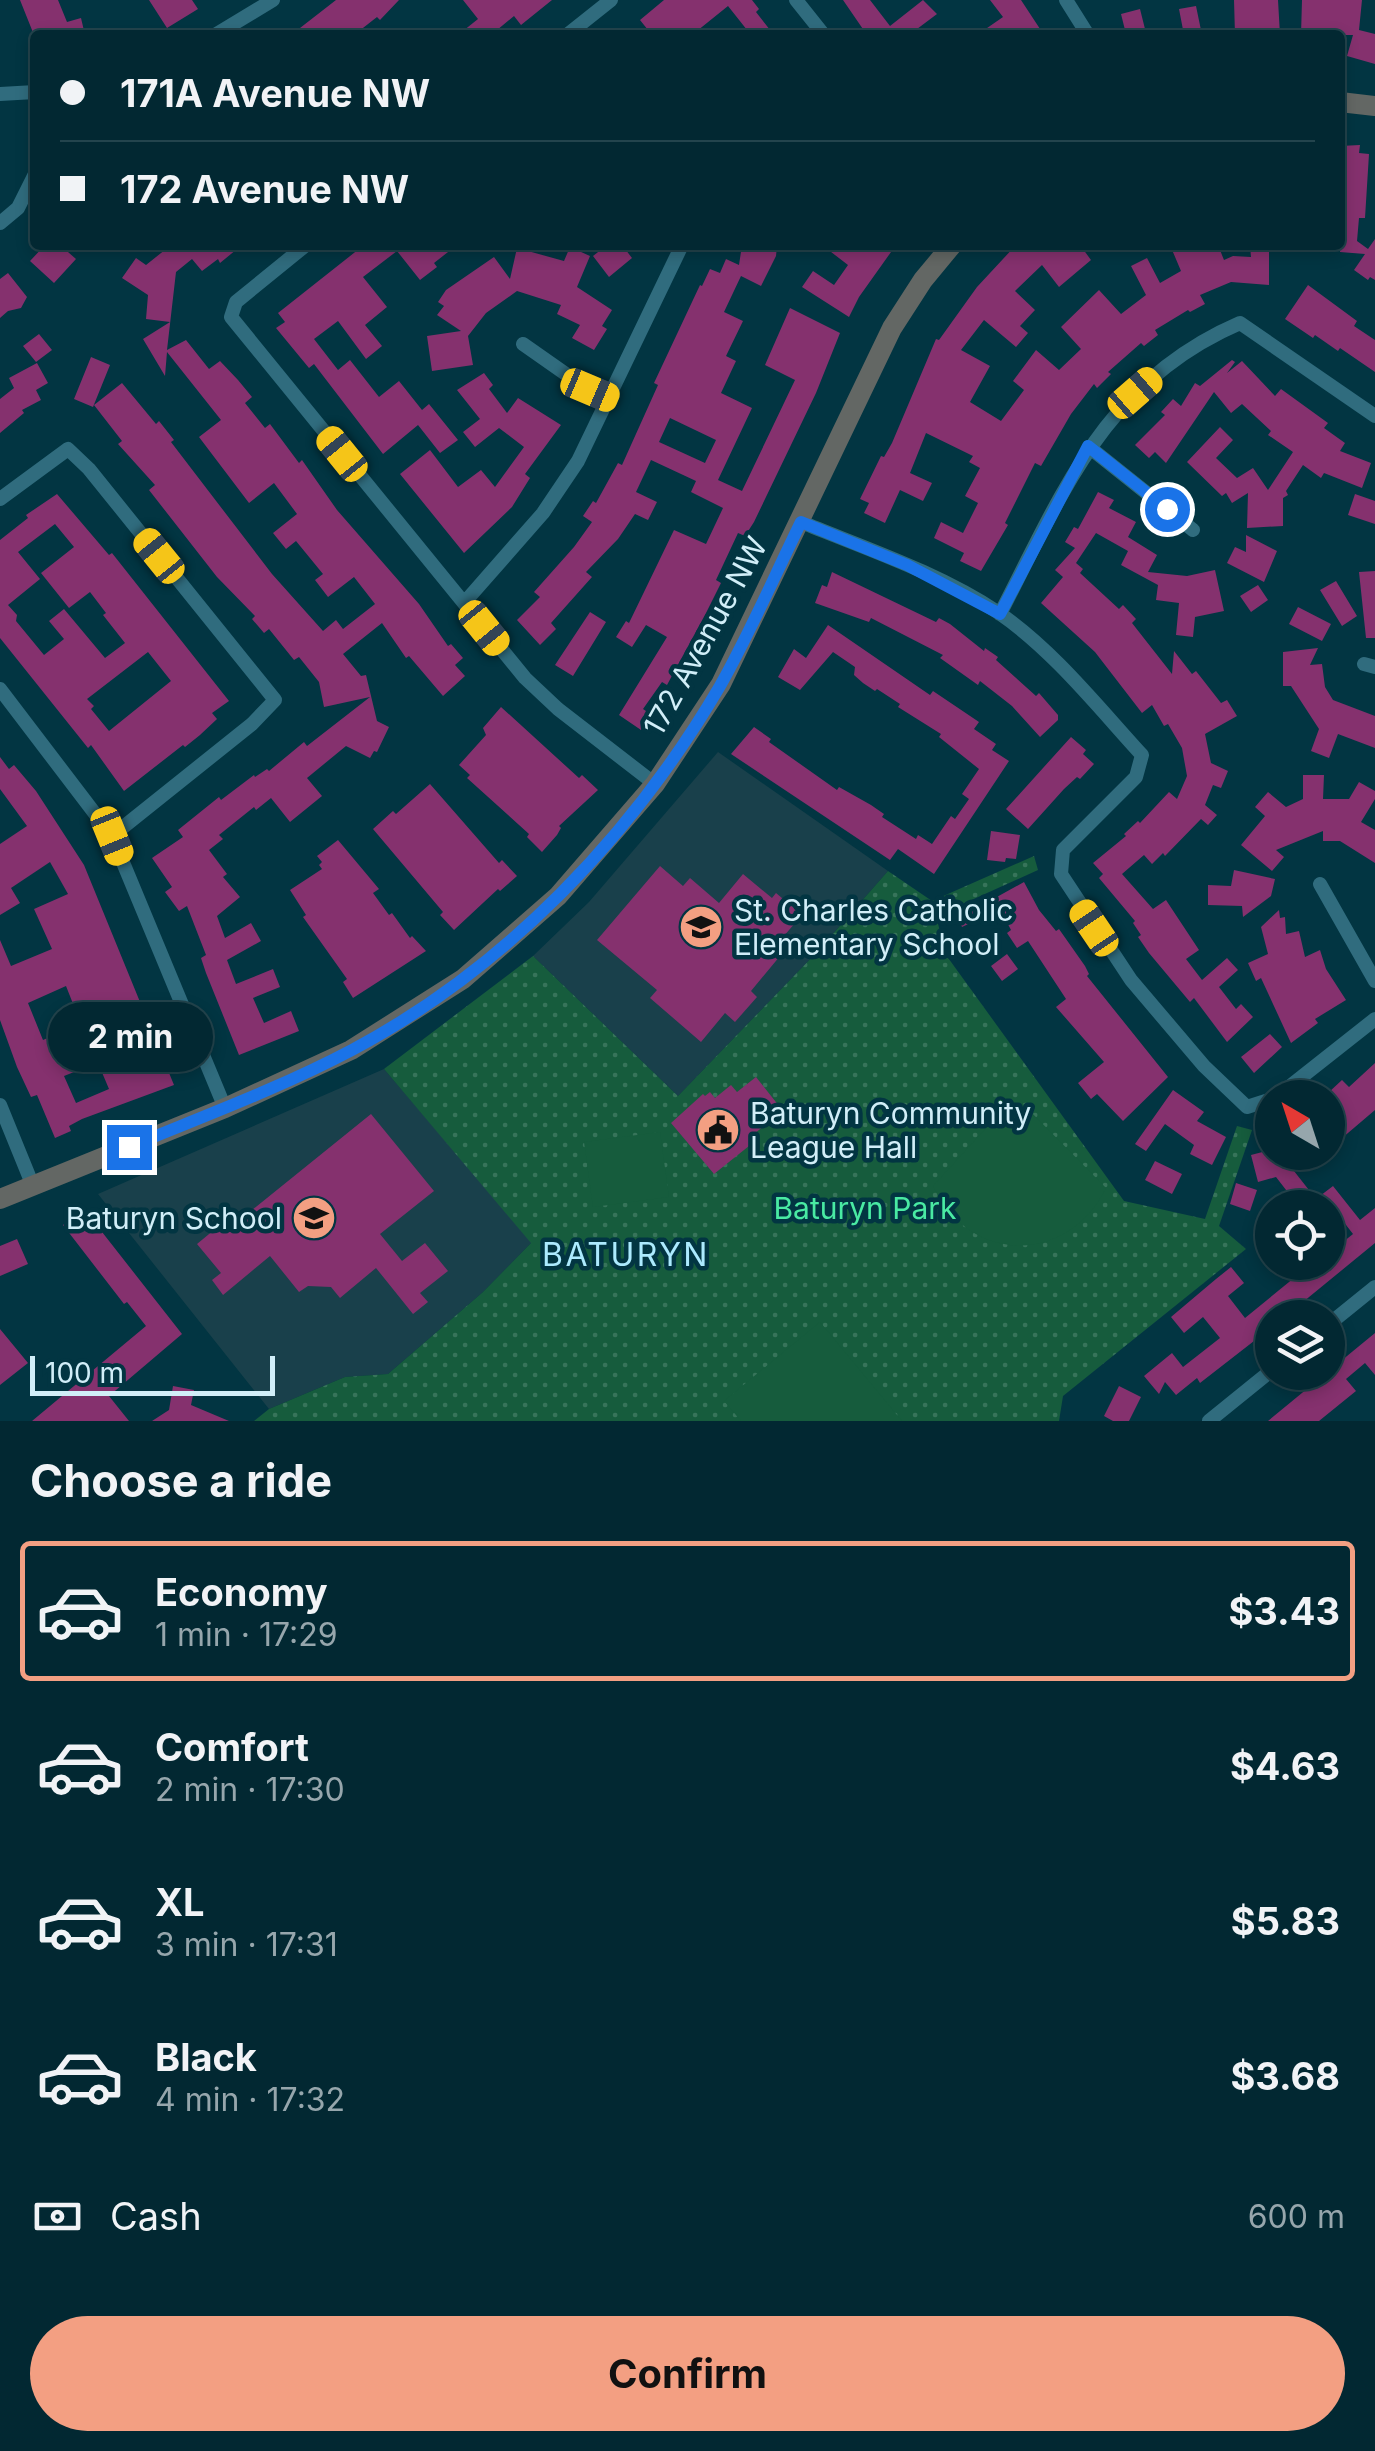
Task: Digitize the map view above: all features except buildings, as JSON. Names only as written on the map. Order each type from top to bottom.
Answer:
[{"type":"street","points":[[573,30],[611,0]]},
{"type":"street","points":[[796,0],[820,30]]},
{"type":"street","points":[[1066,0],[1085,30]]},
{"type":"street","points":[[223,30],[267,2]]},
{"type":"street","points":[[0,94],[30,92]]},
{"type":"street","points":[[1345,103],[1375,106]]},
{"type":"street","points":[[0,223],[18,208],[30,184]]},
{"type":"street","points":[[300,250],[236,302],[231,317],[538,691],[656,784]]},
{"type":"street","points":[[464,603],[543,513],[578,460],[680,250]]},
{"type":"street","name":"172 Avenue NW","points":[[0,1199],[225,1108],[352,1050],[464,979],[558,896],[656,784],[721,684],[892,328],[948,250]]},
{"type":"street","points":[[1000,614],[1088,446],[1155,376],[1218,333],[1240,323],[1375,416]]},
{"type":"street","points":[[523,344],[608,398]]},
{"type":"street","points":[[1088,446],[1193,530]]},
{"type":"street","points":[[0,499],[68,449],[89,469],[275,700],[252,724],[112,836]]},
{"type":"street","points":[[801,522],[907,565],[1000,614],[1056,663],[1142,755],[1136,777],[1063,850],[1061,874],[1106,946],[1158,1014],[1204,1066],[1248,1107],[1255,1105]]},
{"type":"street","points":[[0,689],[112,836],[225,1108]]},
{"type":"street","points":[[1320,884],[1375,980]]},
{"type":"street","points":[[1297,1080],[1375,1019]]},
{"type":"street","points":[[0,1105],[33,1186]]},
{"type":"street","points":[[1345,1311],[1375,1286]]},
{"type":"street","points":[[1209,1421],[1255,1384]]},
{"type":"shaded area","name":"St. Charles Catholic Elementary School","points":[[718,752],[888,871],[817,952],[678,1096],[533,956],[589,902]]},
{"type":"shaded area","name":"Baturyn School","points":[[384,1069],[532,1242],[483,1292],[388,1374],[345,1377],[269,1409],[98,1194]]},
{"type":"green space","name":"Baturyn Park","points":[[1034,856],[1038,870],[936,916],[946,955],[1124,1201],[1205,1219],[1237,1126],[1252,1130],[1219,1226],[1246,1249],[1063,1396],[1059,1421],[254,1421],[269,1409],[345,1377],[388,1374],[483,1292],[531,1243],[384,1069],[533,956],[678,1096],[817,952],[888,871],[932,901]]},
{"type":"green space","points":[[1008,1104],[1023,1104],[1106,1188],[1089,1213],[1068,1231],[1044,1242],[1019,1246],[994,1242],[970,1230],[949,1212],[933,1186]]},
{"type":"green space","points":[[660,1132],[669,1197],[593,1207],[584,1142]]},
{"type":"green space","points":[[820,1322],[902,1421],[741,1421],[724,1401]]},
{"type":"place","name":"St. Charles Catholic Elementary School","points":[[701,927]]},
{"type":"place","name":"Baturyn Community League Hall","points":[[718,1130]]},
{"type":"place","name":"Baturyn School","points":[[314,1218]]},
{"type":"district","name":"BATURYN","points":[[626,1254]]},
{"type":"route","points":[[129,1147],[352,1050],[446,991],[528,926],[641,803],[682,747],[721,684],[801,522],[907,565],[1000,614],[1088,446],[1167,509]]}]
